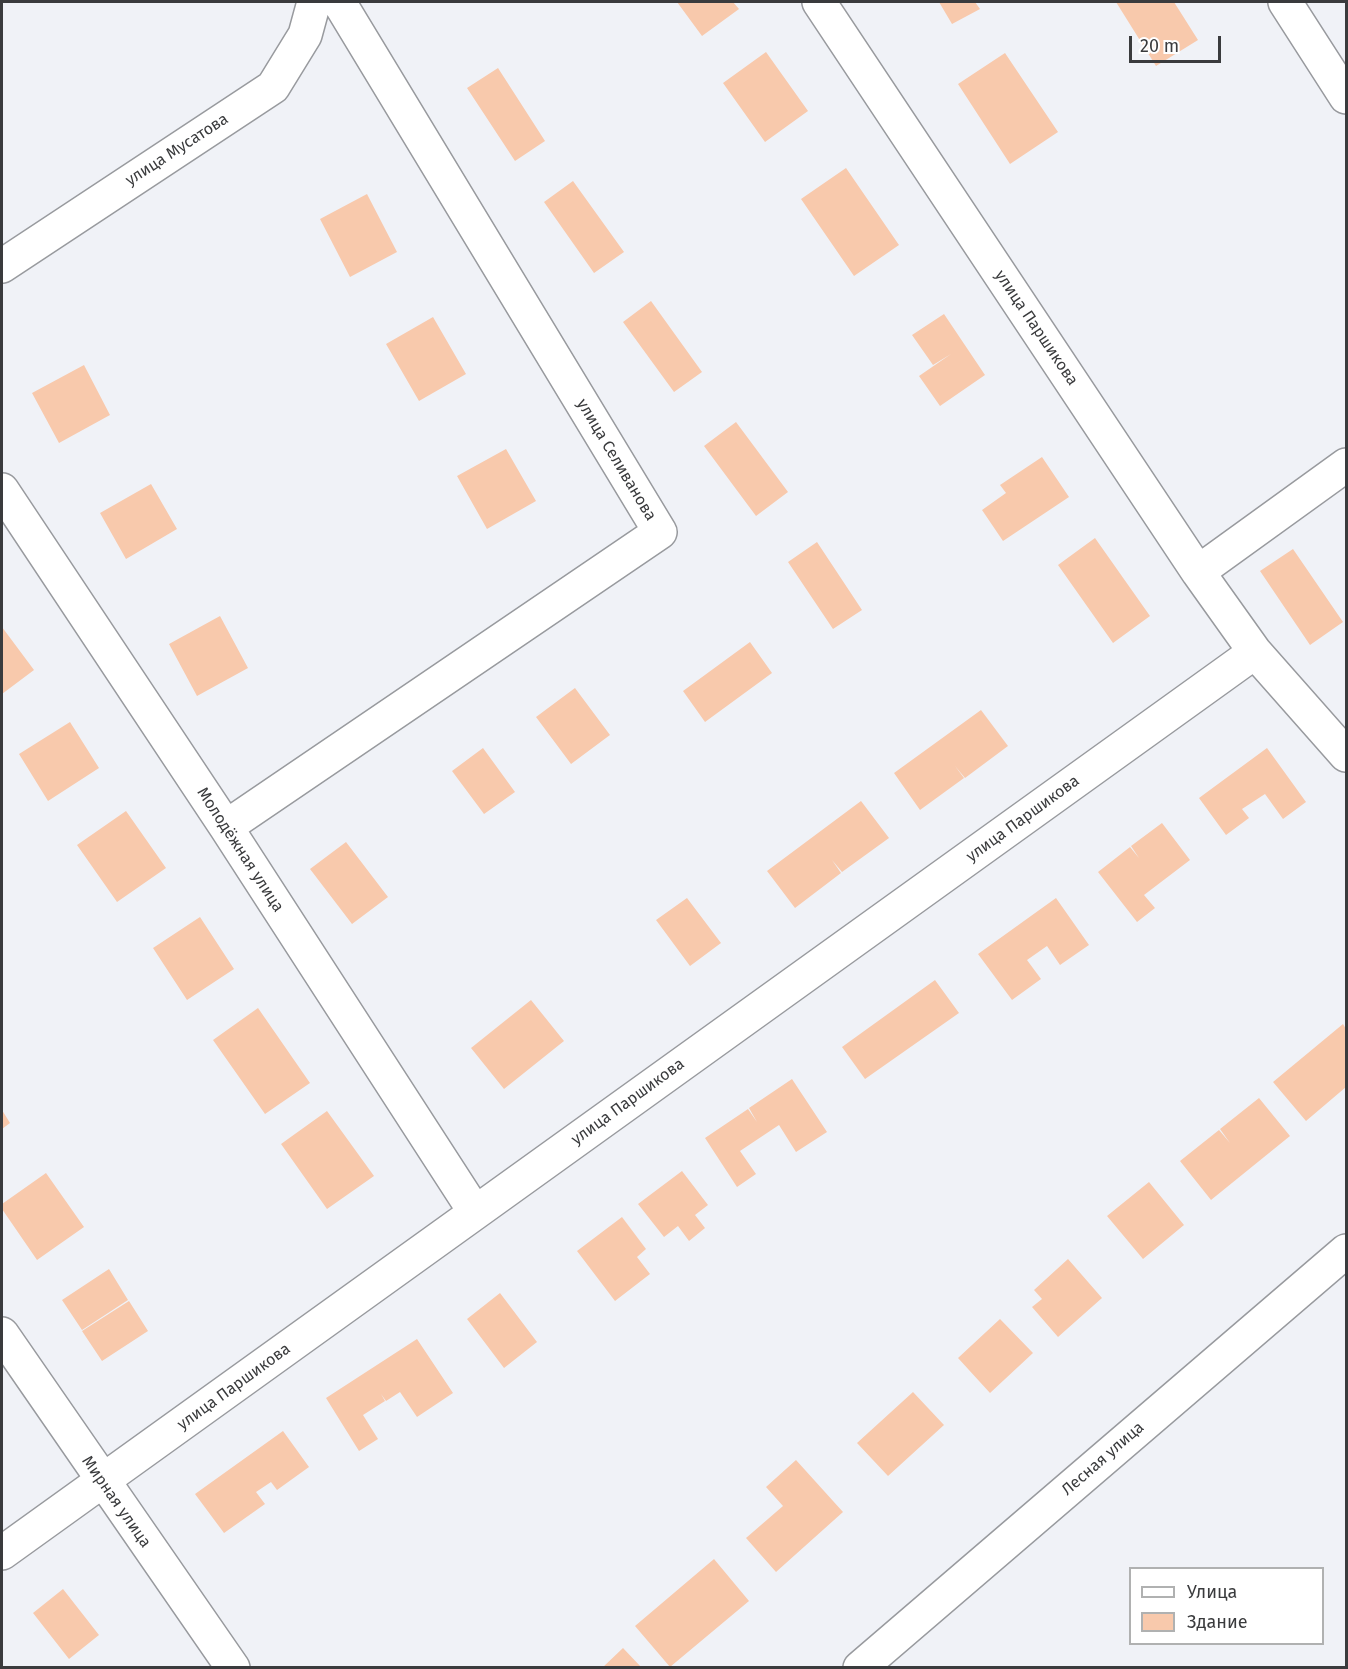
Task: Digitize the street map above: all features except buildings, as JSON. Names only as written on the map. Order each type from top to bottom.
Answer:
[{"type":"street","name":"улица Мусатова","points":[[2,266],[273,87],[305,34],[314,2]]},
{"type":"street","name":"улица Селиванова","points":[[226,827],[660,532],[339,2]]},
{"type":"street","name":"улица Паршикова","points":[[819,2],[1198,572],[1255,652],[1347,755]]},
{"type":"street","points":[[1285,2],[1347,97]]},
{"type":"street","points":[[1198,572],[1347,465]]},
{"type":"street","name":"Молодёжная улица","points":[[2,490],[226,827],[475,1212]]},
{"type":"street","name":"улица Паршикова","points":[[2,1553],[1255,652]]},
{"type":"street","name":"Лесная улица","points":[[860,1668],[1347,1251]]},
{"type":"street","name":"Мирная улица","points":[[2,1334],[102,1483],[233,1668]]}]
